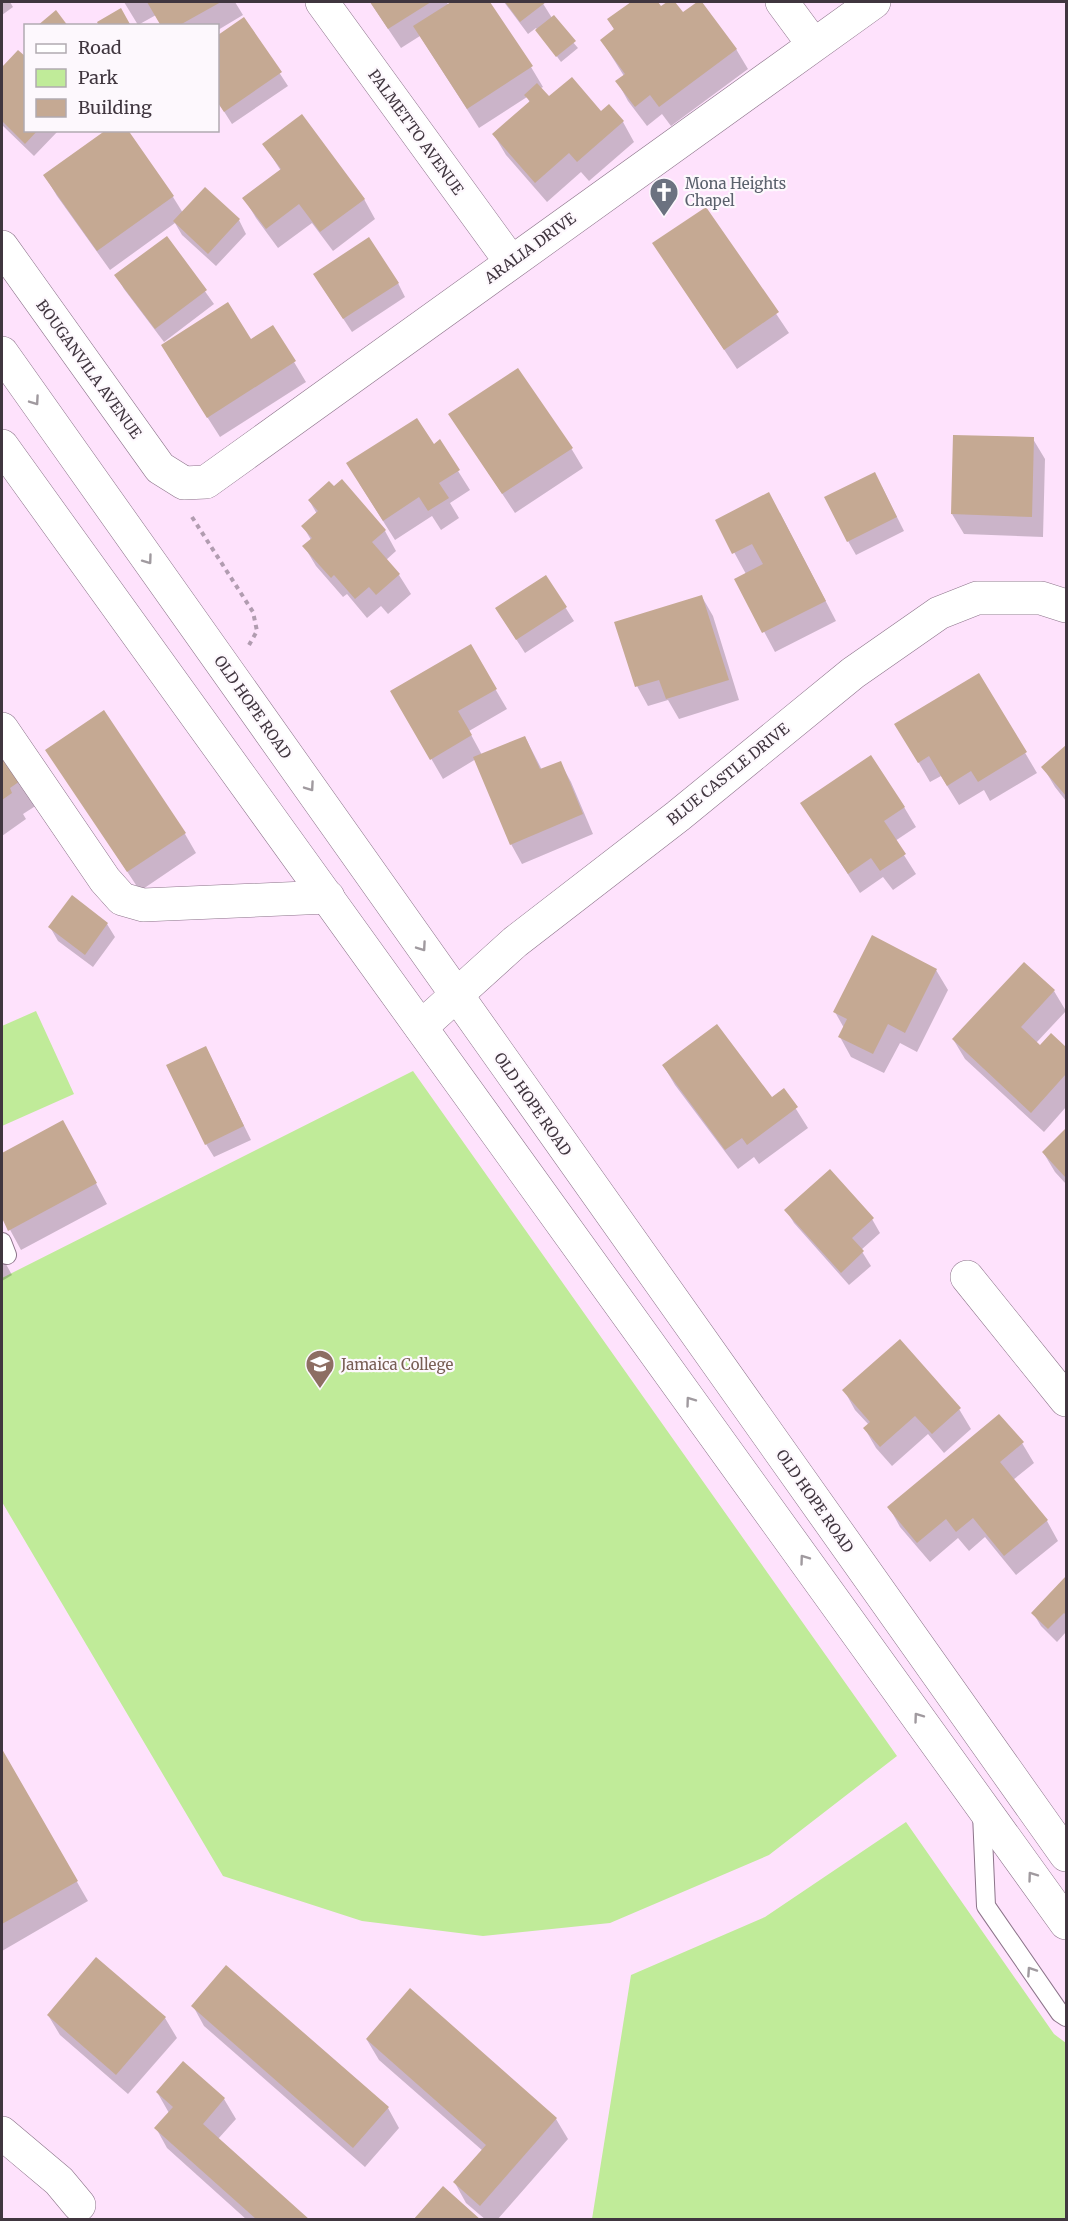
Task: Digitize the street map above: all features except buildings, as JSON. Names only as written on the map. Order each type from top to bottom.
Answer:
[{"type":"main road","name":"PALMETTO AVENUE","points":[[322,2],[511,262]]},
{"type":"main road","points":[[782,2],[813,44]]},
{"type":"main road","name":"ARALIA DRIVE","points":[[184,483],[206,482],[874,2]]},
{"type":"main road","name":"BOUGANVILA AVENUE","points":[[2,247],[160,468],[184,483]]},
{"type":"main road","name":"OLD HOPE ROAD","points":[[2,353],[1066,1855]]},
{"type":"main road","points":[[2,446],[1066,1923]]},
{"type":"main road","name":"BLUE CASTLE DRIVE","points":[[421,1027],[457,997],[515,942],[678,816],[853,673],[939,613],[976,598],[1041,598],[1066,606]]},
{"type":"main road","points":[[2,729],[105,880],[122,899],[143,905],[328,897]]},
{"type":"main road","points":[[968,1277],[1066,1400]]},
{"type":"main road","points":[[2,2133],[59,2181],[79,2205]]},
{"type":"lane","points":[[982,1806],[986,1906],[1060,2013],[1066,2017]]},
{"type":"path","points":[[191,516],[253,612],[257,632],[248,647],[223,664]]},
{"type":"green space","points":[[36,1011],[74,1094],[2,1126],[2,1026]]},
{"type":"green space","points":[[413,1071],[897,1756],[769,1855],[610,1923],[483,1936],[362,1921],[223,1876],[2,1502],[2,1278]]},
{"type":"green space","points":[[906,1822],[1054,2034],[1066,2043],[1066,2219],[592,2219],[631,1975],[765,1917]]},
{"type":"place","name":"Mona Heights Chapel","points":[[664,218]]},
{"type":"place","name":"Jamaica College","points":[[320,1390]]}]
